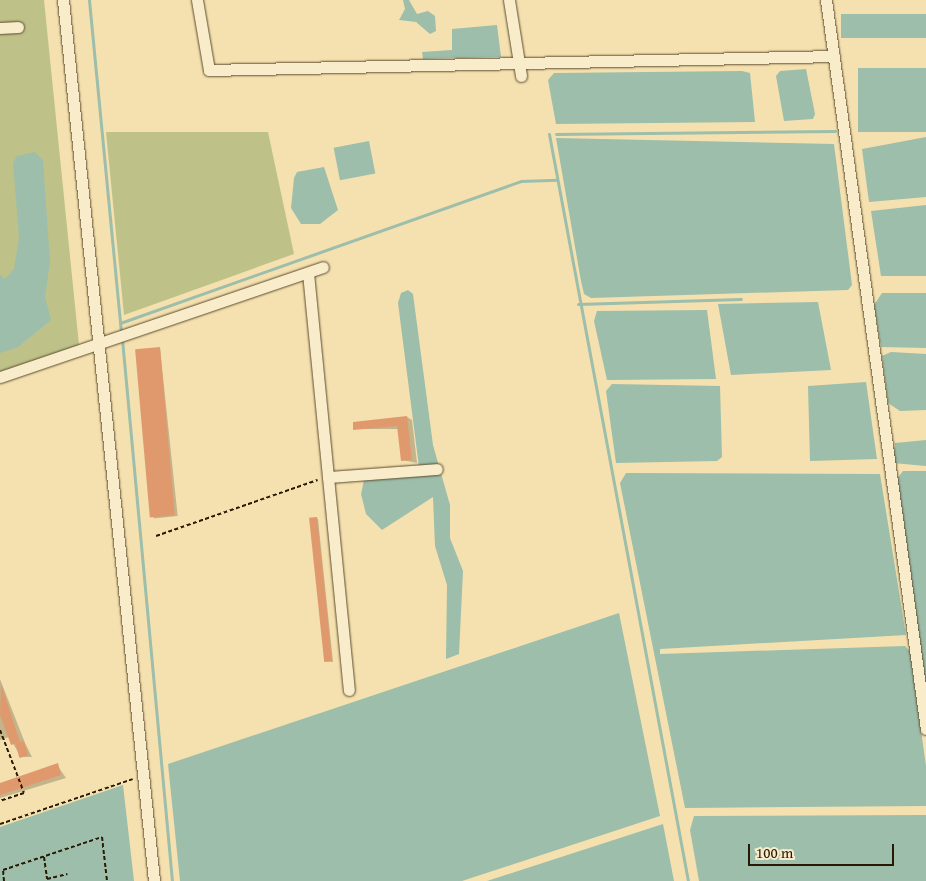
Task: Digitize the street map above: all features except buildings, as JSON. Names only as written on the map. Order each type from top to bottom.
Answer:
[{"type":"street","points":[[63,0],[154,881]]},
{"type":"street","points":[[197,0],[209,70],[834,56]]},
{"type":"street","points":[[509,0],[521,76]]},
{"type":"street","points":[[826,0],[926,729]]},
{"type":"street","points":[[0,28],[18,27]]},
{"type":"street","points":[[0,377],[323,268]]},
{"type":"street","points":[[308,273],[349,690]]},
{"type":"street","points":[[328,477],[437,469]]},
{"type":"path","points":[[156,536],[328,477]]},
{"type":"path","points":[[0,730],[24,793],[0,800]]},
{"type":"path","points":[[0,824],[143,775]]},
{"type":"path","points":[[4,881],[3,870],[102,837],[107,881]]},
{"type":"path","points":[[44,857],[47,879],[67,874]]},
{"type":"green space","points":[[0,0],[44,0],[79,345],[0,372]]},
{"type":"green space","points":[[106,132],[268,132],[294,254],[124,315]]},
{"type":"shaded area","points":[[403,0],[409,0],[417,14],[428,11],[435,16],[436,31],[430,34],[416,22],[399,20],[405,9]]},
{"type":"shaded area","points":[[841,14],[926,14],[926,38],[841,38]]},
{"type":"shaded area","points":[[497,25],[501,57],[423,59],[422,52],[452,50],[452,29]]},
{"type":"shaded area","points":[[858,68],[926,68],[926,132],[858,132]]},
{"type":"shaded area","points":[[806,69],[815,114],[813,119],[784,121],[776,76],[780,71]]},
{"type":"shaded area","points":[[742,71],[750,73],[755,122],[556,124],[548,80],[554,73]]},
{"type":"shaded area","points":[[926,137],[926,197],[869,202],[862,149]]},
{"type":"shaded area","points":[[556,138],[834,144],[852,285],[848,290],[591,298],[584,294],[581,281]]},
{"type":"shaded area","points":[[369,141],[375,173],[340,180],[334,148]]},
{"type":"shaded area","points":[[35,152],[43,160],[50,262],[45,297],[51,320],[18,347],[0,353],[0,275],[5,279],[14,269],[19,237],[13,163],[17,156]]},
{"type":"shaded area","points":[[324,167],[338,210],[320,224],[301,224],[291,208],[294,178],[297,172]]},
{"type":"shaded area","points":[[926,205],[926,276],[881,276],[871,211]]},
{"type":"shaded area","points":[[408,290],[413,294],[433,445],[450,505],[450,538],[463,571],[459,654],[446,659],[447,585],[435,546],[433,497],[382,530],[366,514],[361,494],[364,480],[419,467],[398,303],[401,293]]},
{"type":"shaded area","points":[[882,293],[926,293],[926,348],[881,347],[874,305]]},
{"type":"shaded area","points":[[818,302],[831,370],[731,375],[718,304]]},
{"type":"shaded area","points":[[707,310],[716,379],[607,380],[594,321],[597,311]]},
{"type":"shaded area","points":[[891,352],[926,354],[926,410],[900,411],[888,403],[882,356]]},
{"type":"shaded area","points":[[866,382],[877,459],[810,461],[808,386]]},
{"type":"shaded area","points":[[612,384],[720,386],[722,457],[717,461],[616,463],[606,391]]},
{"type":"shaded area","points":[[926,440],[926,466],[893,463],[895,443]]},
{"type":"shaded area","points":[[903,471],[926,471],[926,701],[896,480]]},
{"type":"shaded area","points":[[626,473],[880,474],[906,635],[660,649],[660,654],[905,646],[910,651],[926,766],[926,806],[685,808],[620,483]]},
{"type":"shaded area","points":[[619,613],[660,816],[462,881],[180,881],[168,764]]},
{"type":"shaded area","points":[[123,785],[134,881],[0,881],[0,827]]},
{"type":"shaded area","points":[[926,815],[926,881],[699,881],[690,830],[694,816]]},
{"type":"shaded area","points":[[663,824],[674,881],[487,881]]},
{"type":"waterway","points":[[89,0],[121,333]]},
{"type":"waterway","points":[[556,134],[835,131]]},
{"type":"waterway","points":[[549,134],[688,881]]},
{"type":"waterway","points":[[120,323],[521,181],[557,180]]},
{"type":"waterway","points":[[578,304],[741,299]]},
{"type":"waterway","points":[[122,339],[172,881]]}]
